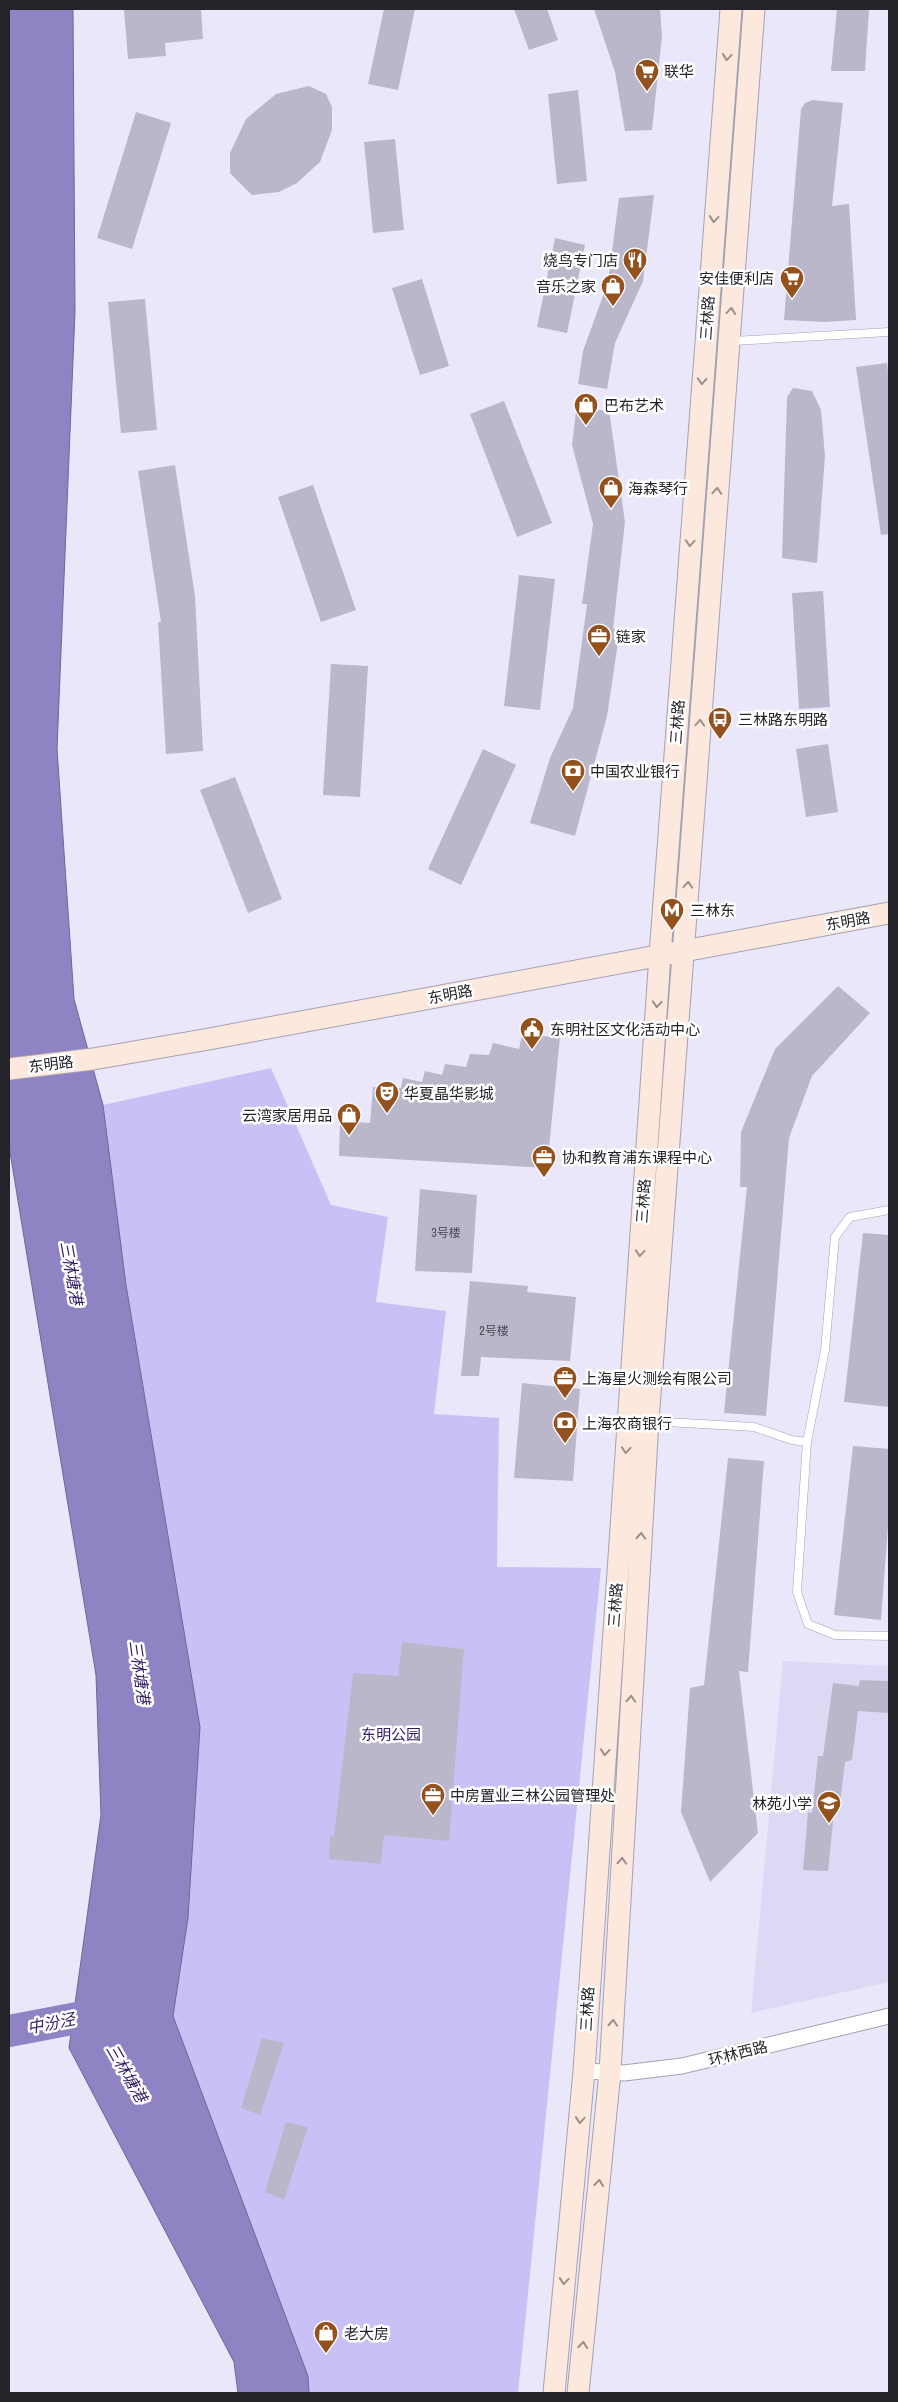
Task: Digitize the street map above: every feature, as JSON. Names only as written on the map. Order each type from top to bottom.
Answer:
[{"type":"main road","name":"三林路","points":[[554,2393],[584,2071],[660,955],[731,9]]},
{"type":"main road","name":"三林路","points":[[578,2393],[610,2072],[648,1421],[754,9]]},
{"type":"main road","name":"东明路","points":[[9,1069],[93,1059],[219,1037],[889,913]]},
{"type":"street","name":"环林西路","points":[[584,2071],[624,2073],[682,2066],[889,2016]]},
{"type":"lane","points":[[728,341],[889,332]]},
{"type":"lane","points":[[889,1210],[850,1217],[835,1237],[825,1350],[807,1442],[797,1592],[808,1624],[836,1636],[889,1636]]},
{"type":"lane","points":[[648,1421],[754,1428],[792,1440],[807,1442]]},
{"type":"shaded area","name":"林苑小学","points":[[783,1661],[889,1666],[889,1982],[751,2013]]},
{"type":"green space","name":"东明公园","points":[[271,1068],[331,1205],[388,1217],[376,1302],[446,1311],[434,1414],[499,1418],[497,1567],[601,1568],[518,2393],[309,2393],[308,2376],[173,2016],[188,1918],[200,1727],[126,1285],[103,1105]]},
{"type":"water","name":"三林塘港","points":[[9,9],[73,9],[75,311],[57,749],[74,999],[103,1105],[126,1285],[200,1727],[188,1918],[173,2016],[308,2376],[309,2393],[238,2393],[234,2362],[69,2048],[101,1815],[96,1675],[9,1146]]},
{"type":"building","points":[[124,9],[201,9],[203,39],[165,43],[166,56],[128,59]]},
{"type":"building","points":[[384,9],[415,9],[398,90],[368,84]]},
{"type":"building","points":[[514,9],[547,9],[558,40],[529,50]]},
{"type":"building","points":[[594,9],[660,9],[662,36],[652,130],[625,131],[615,72]]},
{"type":"building","points":[[837,9],[869,9],[865,71],[831,71]]},
{"type":"building","points":[[309,86],[326,94],[332,107],[332,130],[320,162],[297,183],[279,192],[252,195],[230,173],[230,153],[246,119],[276,94]]},
{"type":"building","points":[[578,90],[587,181],[557,184],[548,94]]},
{"type":"building","points":[[813,100],[843,103],[832,206],[849,204],[856,320],[825,322],[784,320],[801,109],[805,103]]},
{"type":"building","points":[[136,112],[171,123],[132,249],[97,238]]},
{"type":"building","points":[[395,139],[404,230],[373,233],[364,142]]},
{"type":"building","points":[[654,195],[643,281],[615,343],[607,389],[578,384],[583,351],[608,282],[619,198]]},
{"type":"building","points":[[555,238],[585,245],[567,333],[537,327]]},
{"type":"building","points":[[422,279],[449,366],[420,375],[392,288]]},
{"type":"building","points":[[145,299],[157,430],[121,433],[108,302]]},
{"type":"building","points":[[887,363],[889,380],[889,534],[881,535],[856,367]]},
{"type":"building","points":[[793,388],[812,391],[821,410],[825,456],[817,563],[782,558],[787,397]]},
{"type":"building","points":[[504,401],[552,523],[517,537],[470,414]]},
{"type":"building","points":[[609,410],[625,522],[613,629],[620,629],[607,716],[575,836],[530,823],[550,758],[573,708],[587,604],[582,604],[593,524],[572,445],[576,411]]},
{"type":"building","points":[[175,465],[195,596],[203,751],[166,754],[158,622],[161,622],[138,471]]},
{"type":"building","points":[[313,485],[356,610],[321,622],[278,497]]},
{"type":"building","points":[[519,575],[555,579],[540,710],[504,706]]},
{"type":"building","points":[[823,591],[830,707],[799,709],[792,593]]},
{"type":"building","points":[[331,664],[368,666],[360,797],[323,795]]},
{"type":"building","points":[[828,744],[838,812],[806,817],[796,749]]},
{"type":"building","points":[[483,749],[516,765],[461,885],[428,869]]},
{"type":"building","points":[[235,777],[282,899],[248,913],[200,790]]},
{"type":"building","points":[[838,986],[870,1013],[812,1076],[789,1138],[766,1416],[724,1413],[747,1187],[740,1187],[741,1132],[775,1049]]},
{"type":"building","points":[[522,1035],[560,1037],[547,1168],[339,1156],[340,1121],[370,1123],[373,1087],[401,1088],[403,1078],[422,1082],[425,1071],[442,1075],[445,1064],[466,1067],[470,1054],[489,1055],[493,1043],[519,1049]]},
{"type":"building","points":[[420,1189],[477,1195],[472,1273],[415,1271]]},
{"type":"building","points":[[863,1233],[889,1235],[889,1407],[844,1402]]},
{"type":"building","points":[[470,1281],[528,1286],[527,1292],[576,1297],[570,1361],[481,1357],[479,1376],[461,1376]]},
{"type":"building","points":[[522,1383],[580,1389],[573,1481],[514,1478]]},
{"type":"building","points":[[853,1446],[889,1449],[889,1513],[881,1620],[834,1615]]},
{"type":"building","points":[[728,1458],[764,1461],[748,1672],[739,1671],[758,1833],[710,1882],[681,1812],[690,1688],[704,1685]]},
{"type":"building","points":[[402,1642],[464,1649],[449,1841],[384,1835],[381,1864],[329,1859],[330,1835],[334,1836],[353,1673],[398,1676]]},
{"type":"building","points":[[860,1680],[889,1681],[889,1713],[858,1711],[852,1760],[845,1762],[839,1812],[834,1812],[828,1871],[803,1870],[808,1812],[812,1813],[818,1756],[823,1756],[833,1683],[859,1686]]},
{"type":"building","points":[[262,2038],[284,2043],[260,2115],[241,2108]]},
{"type":"building","points":[[286,2122],[308,2127],[284,2200],[265,2192]]},
{"type":"waterway","name":"中汾泾","points":[[9,2031],[93,2015]]},
{"type":"place","name":"联华","points":[[647,92]]},
{"type":"place","name":"烧鸟专门店","points":[[635,281]]},
{"type":"place","name":"安佳便利店","points":[[792,299]]},
{"type":"place","name":"音乐之家","points":[[613,307]]},
{"type":"place","name":"巴布艺术","points":[[586,426]]},
{"type":"place","name":"海森琴行","points":[[611,509]]},
{"type":"place","name":"链家","points":[[599,657]]},
{"type":"place","name":"三林路东明路","points":[[720,740]]},
{"type":"place","name":"中国农业银行","points":[[573,792]]},
{"type":"place","name":"三林东","points":[[672,931]]},
{"type":"place","name":"东明社区文化活动中心","points":[[532,1050]]},
{"type":"place","name":"华夏晶华影城","points":[[387,1114]]},
{"type":"place","name":"云湾家居用品","points":[[349,1136]]},
{"type":"place","name":"协和教育浦东课程中心","points":[[544,1178]]},
{"type":"place","name":"上海星火测绘有限公司","points":[[565,1399]]},
{"type":"place","name":"上海农商银行","points":[[565,1444]]},
{"type":"place","name":"中房置业三林公园管理处","points":[[433,1816]]},
{"type":"place","name":"林苑小学","points":[[829,1824]]},
{"type":"place","name":"老大房","points":[[326,2354]]}]
